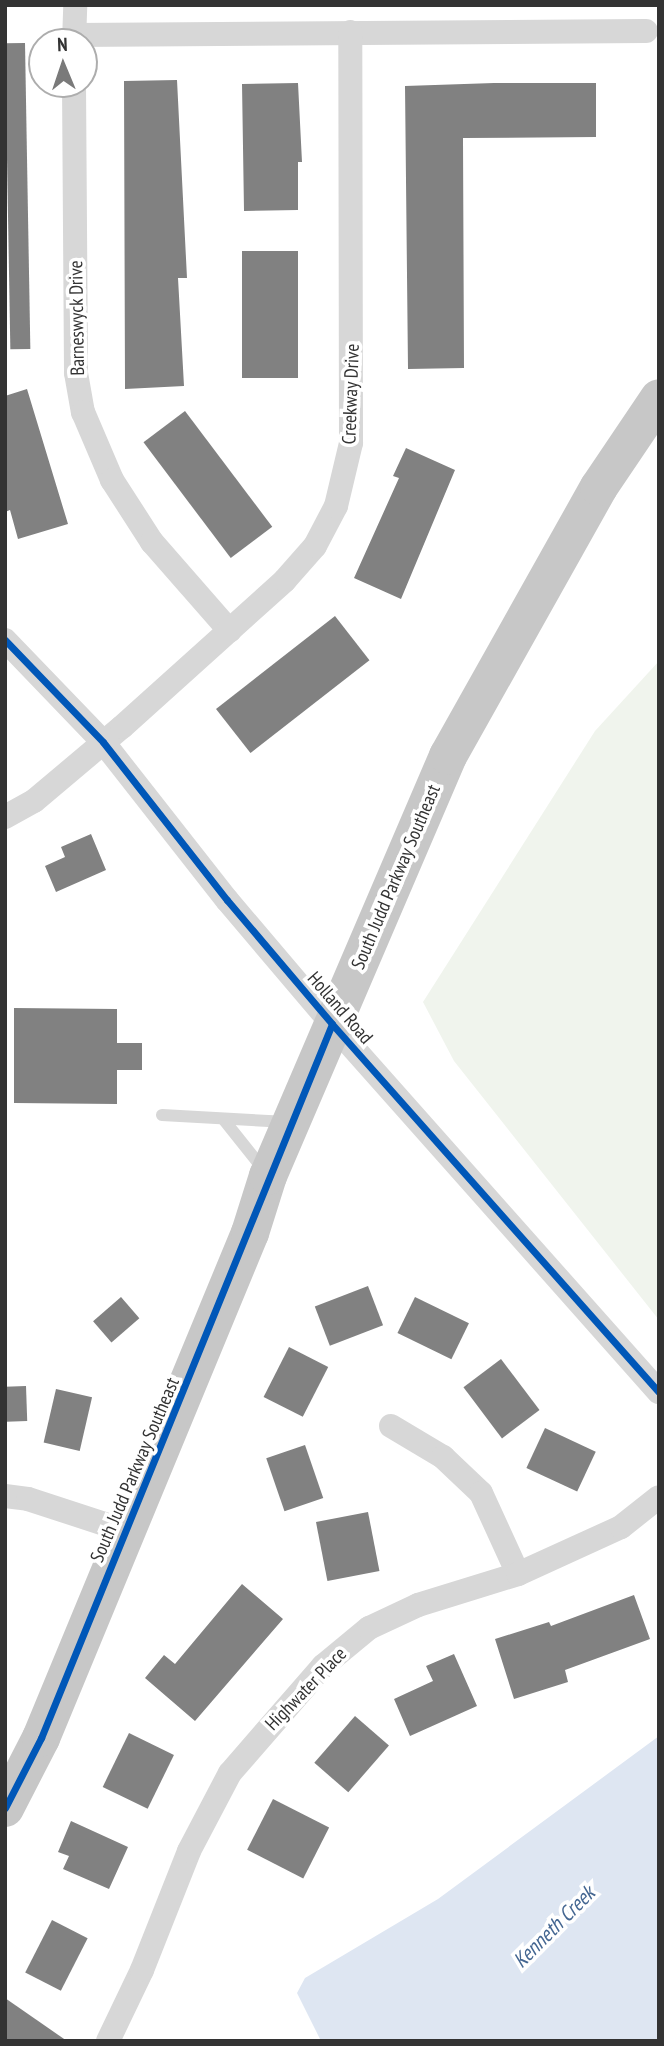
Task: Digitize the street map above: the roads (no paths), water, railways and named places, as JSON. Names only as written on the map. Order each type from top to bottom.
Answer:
[{"type":"highway","name":"South Judd Parkway Southeast","points":[[5,1808],[41,1738],[250,1233],[268,1177],[449,756],[599,487],[659,398]]},
{"type":"street","points":[[74,28],[75,5]]},
{"type":"street","points":[[98,37],[350,32],[646,31]]},
{"type":"street","name":"Creekway Drive","points":[[5,817],[34,801],[285,580],[315,546],[336,506],[351,443],[350,32]]},
{"type":"street","name":"Barneswyck Drive","points":[[74,98],[76,373],[83,412],[112,480],[152,542],[230,631]]},
{"type":"street","name":"Holland Road","points":[[5,640],[103,742],[227,900],[332,1024],[659,1392]]},
{"type":"street","points":[[391,1426],[443,1457],[481,1493],[518,1574]]},
{"type":"street","points":[[5,1496],[28,1499],[126,1531]]},
{"type":"street","name":"Highwater Place","points":[[108,2041],[142,1970],[189,1851],[230,1773],[323,1665],[369,1628],[418,1605],[518,1574],[621,1527],[659,1497]]},
{"type":"lane","points":[[162,1115],[291,1122]]},
{"type":"lane","points":[[224,1120],[268,1177]]},
{"type":"water","name":"Kenneth Creek","points":[[659,1736],[659,2041],[321,2041],[297,1993],[305,1978],[438,1899]]}]
